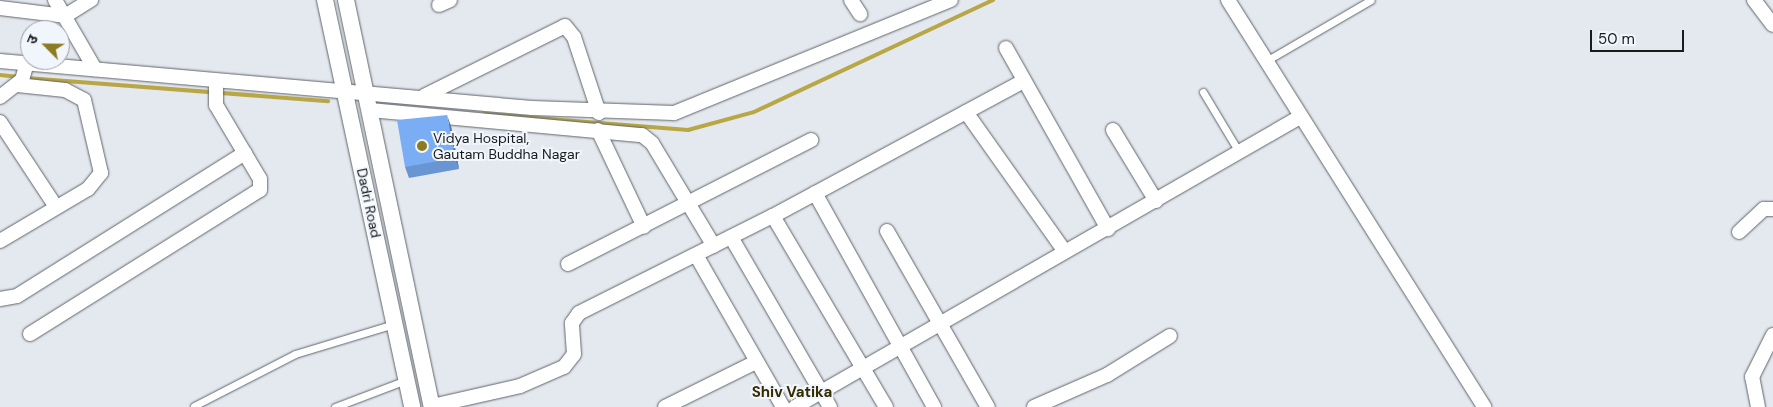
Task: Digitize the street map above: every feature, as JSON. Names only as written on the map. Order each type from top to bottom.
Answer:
[{"type":"street","points":[[55,0],[94,69]]},
{"type":"street","points":[[0,8],[65,16],[91,0]]},
{"type":"street","name":"Dadri Road","points":[[325,0],[412,407]]},
{"type":"street","name":"Dadri Road","points":[[346,0],[432,406]]},
{"type":"street","points":[[851,0],[860,14]]},
{"type":"street","points":[[0,97],[23,74],[94,69],[215,89],[424,96],[600,113],[674,113],[694,108],[951,0]]},
{"type":"street","points":[[1228,0],[1484,407]]},
{"type":"street","points":[[1754,0],[1773,25]]},
{"type":"street","points":[[424,96],[565,26],[574,38],[600,113]]},
{"type":"street","points":[[1006,48],[1108,229]]},
{"type":"street","points":[[0,61],[23,74],[74,93],[84,100],[100,173],[88,189],[0,241]]},
{"type":"street","points":[[432,406],[520,386],[564,367],[574,354],[572,323],[579,313],[773,216],[1024,81]]},
{"type":"street","points":[[30,334],[255,196],[262,186],[260,180],[244,153],[215,89]]},
{"type":"street","points":[[370,110],[598,130],[648,138],[714,246]]},
{"type":"street","points":[[966,112],[1065,252]]},
{"type":"street","points":[[795,407],[1108,229],[1300,117]]},
{"type":"street","points":[[0,122],[56,207]]},
{"type":"street","points":[[598,130],[644,227]]},
{"type":"street","points":[[1113,130],[1156,201]]},
{"type":"street","points":[[568,264],[690,205],[810,140]]},
{"type":"street","points":[[0,299],[17,296],[244,153]]},
{"type":"street","points":[[815,193],[898,347],[934,407]]},
{"type":"street","points":[[1739,232],[1764,210],[1773,208]]},
{"type":"street","points":[[773,216],[886,407]]},
{"type":"street","points":[[887,231],[988,407]]},
{"type":"street","points":[[731,237],[830,407]]},
{"type":"street","points":[[696,255],[783,407]]},
{"type":"street","points":[[1758,407],[1752,377],[1773,335]]},
{"type":"street","points":[[1034,407],[1107,375],[1170,336]]},
{"type":"street","points":[[665,407],[756,362]]},
{"type":"lane","points":[[1266,62],[1371,0]]},
{"type":"lane","points":[[1203,92],[1239,153]]},
{"type":"lane","points":[[194,406],[295,354],[394,324]]},
{"type":"lane","points":[[335,407],[406,380]]},
{"type":"building","points":[[447,115],[455,158],[405,167],[397,120]]},
{"type":"waterway","points":[[485,114],[688,130],[754,112],[993,0]]},
{"type":"waterway","points":[[0,75],[20,77]]},
{"type":"waterway","points":[[27,78],[328,101]]},
{"type":"place","name":"Vidya Hospital, Gautam Buddha Nagar","points":[[422,146]]},
{"type":"district","name":"Shiv Vatika","points":[[792,393]]}]
